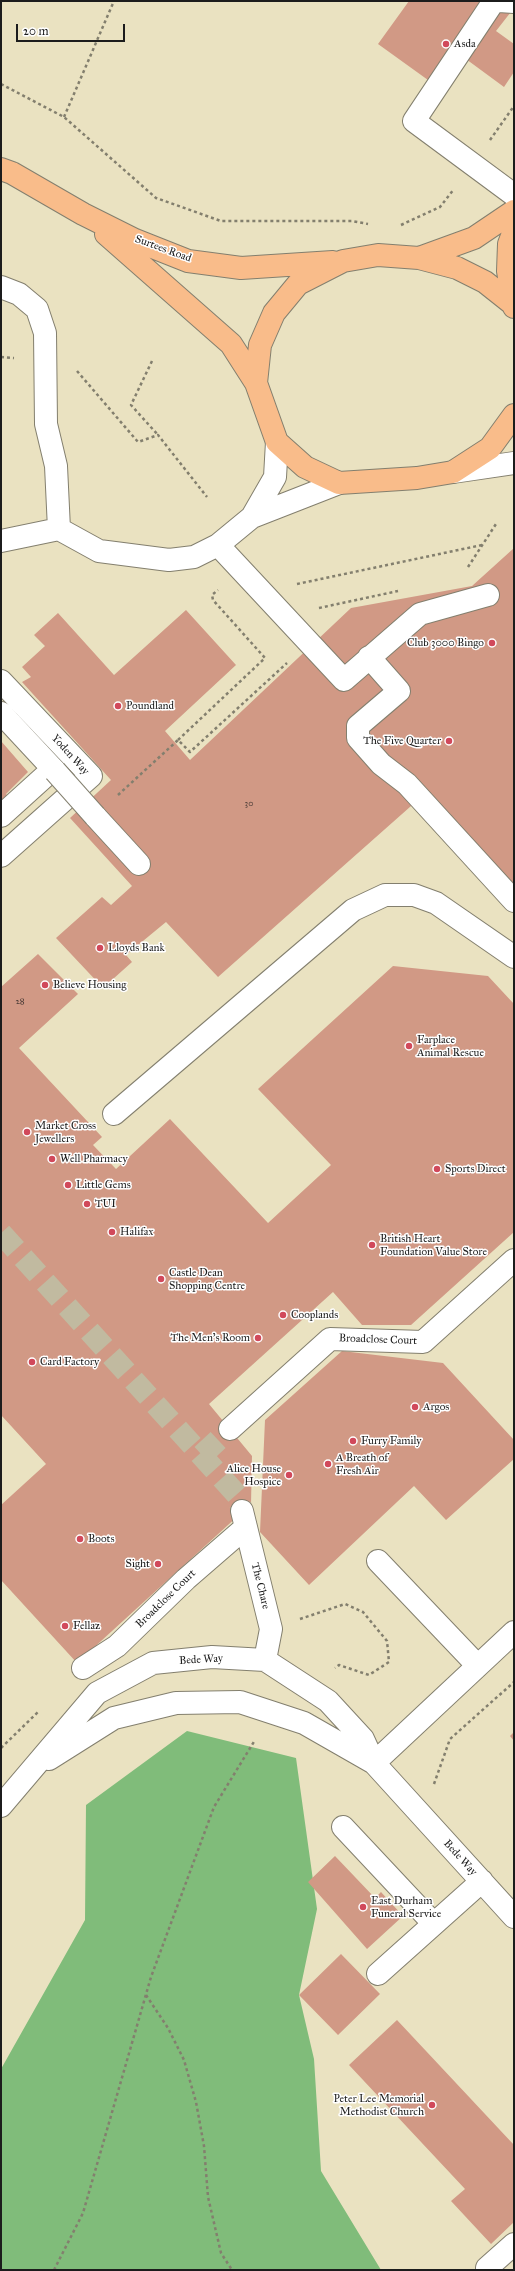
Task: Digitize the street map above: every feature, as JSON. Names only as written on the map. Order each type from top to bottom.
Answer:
[{"type":"main road","name":"Surtees Road","points":[[1,169],[12,173],[83,214],[135,240],[188,260],[241,268],[343,261]]},
{"type":"main road","points":[[419,258],[474,238],[514,211]]},
{"type":"main road","name":"Surtees Road","points":[[83,214],[231,344],[256,383]]},
{"type":"main road","points":[[514,231],[509,244],[508,271],[514,306]]},
{"type":"main road","points":[[514,306],[478,278],[457,268],[419,258],[378,255],[343,261],[298,284],[274,313],[260,344],[256,383],[277,442],[304,467],[340,483],[417,478],[454,472],[490,448],[514,415]]},
{"type":"street","points":[[494,1],[414,121],[514,195]]},
{"type":"street","points":[[499,1],[514,2]]},
{"type":"street","points":[[1,287],[19,294],[37,309],[46,332],[46,424],[56,466],[60,529]]},
{"type":"street","points":[[252,517],[275,477],[277,442]]},
{"type":"street","points":[[454,472],[514,463]]},
{"type":"street","points":[[1,541],[60,529],[99,551],[168,560],[194,557],[218,545],[252,517],[340,483]]},
{"type":"street","points":[[218,545],[344,680],[420,614],[488,595]]},
{"type":"street","points":[[369,657],[398,691],[358,726],[358,738],[382,764],[407,784],[514,901]]},
{"type":"street","name":"Yoden Way","points":[[1,681],[91,776],[1,856]]},
{"type":"street","points":[[1,713],[139,864]]},
{"type":"street","points":[[1,816],[54,770]]},
{"type":"street","points":[[114,1114],[353,910],[385,895],[414,895],[436,903],[514,957]]},
{"type":"street","name":"Broadclose Court","points":[[230,1429],[330,1339],[423,1342],[514,1260]]},
{"type":"street","name":"Broadclose Court","points":[[83,1668],[117,1646],[186,1579],[244,1519]]},
{"type":"street","name":"The Chare","points":[[244,1519],[271,1629],[265,1660]]},
{"type":"street","points":[[378,1561],[477,1665]]},
{"type":"street","points":[[374,1763],[514,1632]]},
{"type":"street","name":"Bede Way","points":[[1,1806],[28,1772],[97,1693],[153,1663],[212,1657],[265,1660],[328,1701],[363,1739],[374,1763]]},
{"type":"street","name":"Bede Way","points":[[28,1772],[114,1718],[176,1703],[240,1702],[304,1723],[374,1763],[514,1916]]},
{"type":"street","points":[[343,1827],[434,1924]]},
{"type":"street","points":[[378,1974],[482,1882]]},
{"type":"street","points":[[487,2268],[514,2244]]},
{"type":"path","points":[[64,118],[114,1]]},
{"type":"path","points":[[1,84],[64,118],[156,198],[221,221],[352,221],[373,225]]},
{"type":"path","points":[[400,226],[440,207],[474,165],[514,106]]},
{"type":"path","points":[[45,360],[69,362],[138,442],[158,435]]},
{"type":"path","points":[[152,362],[131,405],[158,435],[207,497]]},
{"type":"path","points":[[466,571],[496,524]]},
{"type":"path","points":[[296,584],[483,545]]},
{"type":"path","points":[[95,816],[266,658],[213,600],[212,595],[219,589],[225,588]]},
{"type":"path","points":[[294,627],[312,610],[402,590]]},
{"type":"path","points":[[178,740],[190,752],[290,660]]},
{"type":"path","points":[[271,1629],[344,1604],[363,1612],[387,1641],[389,1662],[369,1675],[339,1665],[332,1671]]},
{"type":"path","points":[[413,1805],[433,1787],[450,1739],[514,1682]]},
{"type":"path","points":[[54,2270],[83,2213],[146,1995],[214,1807],[257,1737]]},
{"type":"path","points":[[146,1995],[150,1996]]},
{"type":"path","points":[[146,1995],[168,2028],[184,2060],[196,2102],[204,2146],[208,2197],[221,2253],[232,2270]]},
{"type":"green space","points":[[187,1731],[296,1758],[317,1909],[299,1995],[314,2059],[321,2171],[381,2270],[1,2270],[1,2069],[85,1920],[86,1805]]},
{"type":"building","name":"Asda","points":[[409,1],[514,1],[514,8],[496,31],[514,44],[514,72],[504,87],[451,48],[428,80],[378,44]]},
{"type":"building","points":[[514,548],[514,887],[428,791],[218,977],[166,922],[126,955],[132,962],[103,988],[56,938],[102,897],[111,905],[132,886],[70,818],[111,780],[22,682],[31,677],[22,667],[45,646],[34,635],[58,613],[114,675],[186,610],[236,665],[165,731],[190,760],[351,608],[472,586]]},
{"type":"building","points":[[1,741],[28,772],[6,794],[19,809],[1,827]]},
{"type":"building","points":[[38,954],[78,994],[19,1048],[102,1137],[93,1145],[116,1169],[170,1119],[268,1223],[331,1165],[258,1089],[393,966],[488,976],[514,1004],[514,1232],[411,1325],[362,1325],[333,1292],[209,1404],[252,1456],[251,1504],[77,1663],[1,1580],[1,1505],[46,1464],[1,1415],[1,987]]},
{"type":"building","points":[[342,1351],[443,1363],[514,1440],[514,1459],[446,1520],[414,1486],[309,1585],[260,1532],[265,1420]]},
{"type":"building","points":[[514,1732],[514,1741],[510,1736]]},
{"type":"building","name":"East Durham Funeral Service","points":[[335,1856],[375,1898],[381,1892],[403,1916],[367,1949],[308,1882]]},
{"type":"building","points":[[341,1954],[380,1994],[338,2035],[299,1995]]},
{"type":"building","name":"Peter Lee Memorial Methodist Church","points":[[397,2020],[514,2145],[514,2222],[491,2244],[451,2201],[465,2189],[349,2065]]},
{"type":"tunnel","points":[[1,1233],[238,1496],[242,1511]]},
{"type":"tunnel","points":[[202,1455],[230,1429]]},
{"type":"place","name":"Asda","points":[[446,44]]},
{"type":"place","name":"Club 3000 Bingo","points":[[492,643]]},
{"type":"place","name":"Poundland","points":[[118,706]]},
{"type":"place","name":"The Five Quarter","points":[[449,741]]},
{"type":"place","name":"Lloyds Bank","points":[[100,948]]},
{"type":"place","name":"Believe Housing","points":[[45,985]]},
{"type":"place","name":"Farplace Animal Rescue","points":[[409,1046]]},
{"type":"place","name":"Market Cross Jewellers","points":[[27,1132]]},
{"type":"place","name":"Well Pharmacy","points":[[52,1159]]},
{"type":"place","name":"Sports Direct","points":[[437,1169]]},
{"type":"place","name":"Little Gems","points":[[68,1185]]},
{"type":"place","name":"TUI","points":[[87,1204]]},
{"type":"place","name":"Halifax","points":[[112,1232]]},
{"type":"place","name":"British Heart Foundation Value Store","points":[[372,1245]]},
{"type":"place","name":"Castle Dean Shopping Centre","points":[[161,1279]]},
{"type":"place","name":"Cooplands","points":[[283,1315]]},
{"type":"place","name":"The Men's Room","points":[[258,1338]]},
{"type":"place","name":"Card Factory","points":[[32,1362]]},
{"type":"place","name":"Argos","points":[[415,1407]]},
{"type":"place","name":"Furry Family","points":[[353,1441]]},
{"type":"place","name":"A Breath of Fresh Air","points":[[328,1464]]},
{"type":"place","name":"Alice House Hospice","points":[[289,1475]]},
{"type":"place","name":"Boots","points":[[80,1539]]},
{"type":"place","name":"Sight","points":[[158,1564]]},
{"type":"place","name":"Fellaz","points":[[65,1626]]},
{"type":"place","name":"East Durham Funeral Service","points":[[363,1907]]},
{"type":"place","name":"Peter Lee Memorial Methodist Church","points":[[432,2105]]}]
